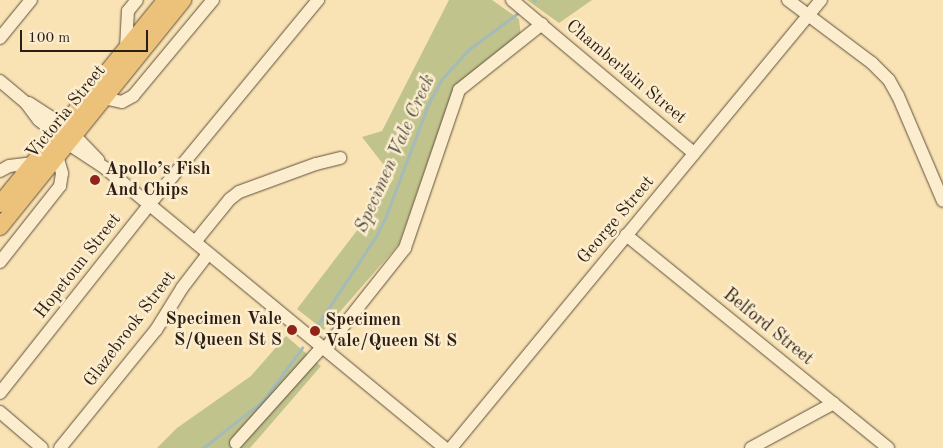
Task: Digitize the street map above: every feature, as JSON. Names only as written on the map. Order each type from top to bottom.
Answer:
[{"type":"main road","name":"Victoria Street","points":[[0,227],[56,156],[65,134],[126,48],[166,0]]},
{"type":"main road","name":"Victoria Street","points":[[0,204],[32,164],[103,98],[183,0]]},
{"type":"street","points":[[0,38],[31,0]]},
{"type":"street","points":[[126,48],[128,11],[137,0]]},
{"type":"street","points":[[103,98],[122,102],[133,96],[213,0]]},
{"type":"street","name":"Hopetoun Street","points":[[0,393],[150,205],[318,0]]},
{"type":"street","name":"Chamberlain Street","points":[[512,0],[694,153]]},
{"type":"street","points":[[788,0],[872,63],[889,80],[898,96],[943,201]]},
{"type":"street","name":"George Street","points":[[451,448],[821,0]]},
{"type":"street","points":[[236,444],[252,425],[278,400],[323,348],[405,248],[459,90],[542,24]]},
{"type":"street","points":[[0,80],[22,99],[45,112],[65,134],[105,168],[445,448]]},
{"type":"street","points":[[0,262],[60,186],[62,173],[56,156]]},
{"type":"street","points":[[195,242],[230,199],[238,192],[316,164],[340,158]]},
{"type":"street","points":[[0,171],[9,166],[32,164]]},
{"type":"street","name":"Belford Street","points":[[626,234],[888,448]]},
{"type":"street","name":"Glazebrook Street","points":[[60,448],[156,330],[182,288],[208,254]]},
{"type":"street","points":[[751,448],[834,403]]},
{"type":"street","points":[[0,412],[42,448]]},
{"type":"green space","points":[[449,0],[492,0],[519,19],[521,37],[454,87],[399,244],[324,330],[297,309],[378,203],[394,178],[362,137],[382,131]]},
{"type":"green space","points":[[527,0],[592,0],[559,23]]},
{"type":"green space","points":[[286,336],[321,366],[250,448],[157,448],[177,428],[251,376]]},
{"type":"waterway","name":"Specimen Vale Creek","points":[[318,324],[375,238],[386,216],[428,105],[442,79],[468,50],[518,13]]},
{"type":"waterway","name":"Specimen Vale Creek","points":[[203,448],[263,401],[302,348]]},
{"type":"place","name":"Apollo’s Fish And Chips","points":[[95,180]]},
{"type":"place","name":"Specimen Vale S/Queen St S","points":[[292,330]]},
{"type":"place","name":"Specimen Vale/Queen St S","points":[[315,331]]}]
